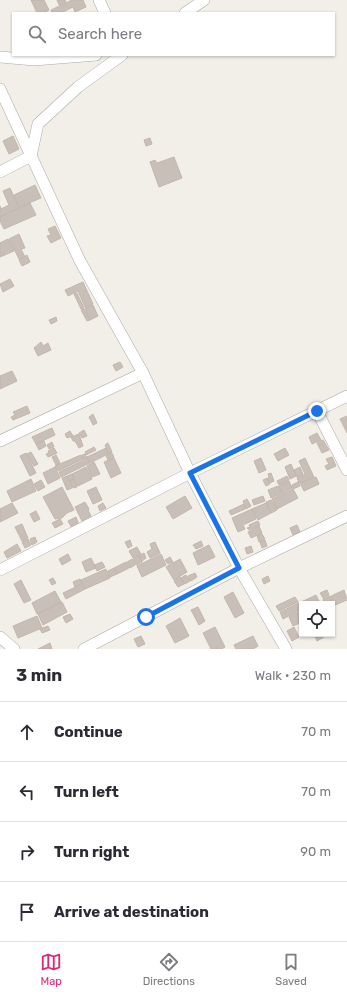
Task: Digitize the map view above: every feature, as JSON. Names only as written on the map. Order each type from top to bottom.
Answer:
[{"type":"street","points":[[99,0],[105,12]]},
{"type":"street","points":[[186,12],[204,0]]},
{"type":"street","points":[[0,57],[34,60],[84,56]]},
{"type":"street","points":[[31,156],[38,124],[78,87],[121,56]]},
{"type":"street","points":[[0,89],[80,261],[143,372],[190,473],[239,568],[286,649]]},
{"type":"street","points":[[0,172],[31,156]]},
{"type":"street","points":[[0,441],[143,372]]},
{"type":"street","points":[[0,570],[190,473],[347,396]]},
{"type":"street","points":[[317,411],[347,470]]},
{"type":"street","points":[[84,649],[239,568],[347,516]]},
{"type":"street","points":[[0,637],[14,649]]},
{"type":"building","points":[[31,0],[44,0],[49,10],[45,12],[37,12]]},
{"type":"building","points":[[57,0],[65,0],[66,2],[59,5]]},
{"type":"building","points":[[72,0],[83,0],[86,7],[75,12],[73,7],[63,12],[52,12],[51,10]]},
{"type":"building","points":[[13,136],[19,149],[9,154],[3,141]]},
{"type":"building","points":[[150,138],[152,144],[146,146],[144,140]]},
{"type":"building","points":[[174,157],[182,178],[159,187],[150,162],[155,160],[157,163]]},
{"type":"building","points":[[35,185],[41,198],[19,207],[14,195]]},
{"type":"building","points":[[10,188],[19,208],[0,217],[0,206],[1,209],[9,205],[3,191]]},
{"type":"building","points":[[30,203],[36,215],[4,229],[0,221],[0,217]]},
{"type":"building","points":[[55,226],[61,238],[51,243],[47,236],[51,235],[48,229]]},
{"type":"building","points":[[19,234],[25,248],[21,249],[25,257],[19,259],[9,239]]},
{"type":"building","points":[[8,239],[14,251],[0,257],[0,243]]},
{"type":"building","points":[[27,255],[30,262],[22,266],[19,260]]},
{"type":"building","points":[[10,279],[14,286],[3,292],[0,284]]},
{"type":"building","points":[[83,282],[93,304],[85,307],[78,291],[68,296],[65,290]]},
{"type":"building","points":[[77,293],[84,308],[81,309],[74,294]]},
{"type":"building","points":[[93,305],[98,316],[90,320],[85,308]]},
{"type":"building","points":[[84,309],[90,320],[87,321],[81,310]]},
{"type":"building","points":[[56,317],[57,321],[51,324],[49,320]]},
{"type":"building","points":[[41,342],[43,346],[48,343],[51,350],[38,356],[34,348]]},
{"type":"building","points":[[120,362],[123,367],[116,371],[113,365]]},
{"type":"building","points":[[12,371],[17,381],[0,389],[0,376]]},
{"type":"building","points":[[27,406],[30,413],[13,420],[11,417],[15,415],[13,412]]},
{"type":"building","points":[[93,414],[97,423],[93,425],[89,417]]},
{"type":"building","points":[[347,416],[347,433],[340,419]]},
{"type":"building","points":[[52,428],[55,435],[36,444],[32,437]]},
{"type":"building","points":[[84,430],[87,436],[82,438],[79,433]]},
{"type":"building","points":[[70,431],[73,436],[67,438],[65,434]]},
{"type":"building","points":[[317,433],[321,440],[312,444],[309,437]]},
{"type":"building","points":[[79,434],[83,446],[79,448],[71,437]]},
{"type":"building","points":[[323,440],[329,450],[322,453],[317,443]]},
{"type":"building","points":[[44,441],[46,446],[39,450],[36,444]]},
{"type":"building","points":[[52,442],[54,447],[49,449],[47,445]]},
{"type":"building","points":[[108,443],[112,452],[109,454],[105,445]]},
{"type":"building","points":[[94,447],[96,450],[86,455],[85,452]]},
{"type":"building","points":[[54,448],[57,453],[48,457],[46,454],[49,453],[48,451]]},
{"type":"building","points":[[106,448],[108,454],[90,463],[87,457]]},
{"type":"building","points":[[285,448],[289,455],[278,461],[274,454]]},
{"type":"building","points":[[31,452],[38,464],[34,466],[27,454]]},
{"type":"building","points":[[26,453],[36,473],[30,476],[20,456]]},
{"type":"building","points":[[112,453],[114,457],[108,460],[106,456]]},
{"type":"building","points":[[85,454],[90,463],[61,477],[59,472],[84,460],[82,455]]},
{"type":"building","points":[[56,455],[60,463],[56,465],[52,457]]},
{"type":"building","points":[[81,455],[83,459],[58,471],[55,466]]},
{"type":"building","points":[[332,457],[336,466],[327,470],[325,466],[329,464],[326,459]]},
{"type":"building","points":[[114,458],[121,473],[111,478],[104,462]]},
{"type":"building","points":[[261,458],[266,470],[259,473],[254,461]]},
{"type":"building","points":[[305,458],[314,477],[299,483],[297,478],[305,474],[299,461]]},
{"type":"building","points":[[94,462],[100,474],[92,477],[87,466]]},
{"type":"building","points":[[291,464],[296,476],[290,479],[285,467]]},
{"type":"building","points":[[55,467],[60,478],[48,484],[43,473]]},
{"type":"building","points":[[86,467],[92,479],[78,486],[72,474]]},
{"type":"building","points":[[300,467],[303,474],[297,477],[294,470]]},
{"type":"building","points":[[271,473],[274,481],[270,483],[268,474]]},
{"type":"building","points":[[72,474],[74,479],[69,481],[67,476]]},
{"type":"building","points":[[67,476],[72,488],[67,490],[62,478]]},
{"type":"building","points":[[287,476],[289,480],[279,485],[277,481]]},
{"type":"building","points":[[316,477],[319,484],[304,491],[300,483]]},
{"type":"building","points":[[267,478],[270,484],[266,486],[263,480]]},
{"type":"building","points":[[31,479],[36,491],[12,502],[7,491]]},
{"type":"building","points":[[74,479],[77,487],[73,488],[70,481]]},
{"type":"building","points":[[41,480],[45,487],[38,491],[34,484]]},
{"type":"building","points":[[289,481],[292,488],[282,493],[279,486]]},
{"type":"building","points":[[298,482],[300,486],[293,489],[292,485]]},
{"type":"building","points":[[278,486],[282,493],[271,498],[268,490]]},
{"type":"building","points":[[62,487],[74,510],[67,513],[62,518],[55,519],[43,497]]},
{"type":"building","points":[[96,487],[102,500],[93,504],[87,491]]},
{"type":"building","points":[[293,489],[298,498],[277,509],[272,499]]},
{"type":"building","points":[[185,496],[192,508],[173,519],[166,507]]},
{"type":"building","points":[[263,496],[265,501],[254,505],[252,500]]},
{"type":"building","points":[[247,499],[251,506],[246,509],[243,501]]},
{"type":"building","points":[[271,500],[277,510],[271,513],[266,502]]},
{"type":"building","points":[[85,502],[91,516],[82,521],[75,507]]},
{"type":"building","points":[[12,503],[18,513],[0,522],[0,509]]},
{"type":"building","points":[[103,503],[106,508],[100,511],[98,506]]},
{"type":"building","points":[[266,503],[271,513],[258,520],[252,509]]},
{"type":"building","points":[[244,504],[245,509],[231,515],[229,511]]},
{"type":"building","points":[[252,509],[256,519],[243,525],[245,529],[238,532],[232,518]]},
{"type":"building","points":[[36,511],[40,519],[34,522],[30,514]]},
{"type":"building","points":[[76,517],[79,525],[72,528],[68,521]]},
{"type":"building","points":[[60,519],[63,524],[55,528],[52,523]]},
{"type":"building","points":[[258,521],[260,525],[249,530],[247,528],[250,527],[249,525]]},
{"type":"building","points":[[22,524],[28,538],[22,541],[15,527]]},
{"type":"building","points":[[297,525],[300,532],[293,535],[290,528]]},
{"type":"building","points":[[259,526],[262,533],[251,538],[248,532]]},
{"type":"building","points":[[262,534],[265,539],[259,542],[257,536]]},
{"type":"building","points":[[35,537],[37,542],[32,545],[30,539]]},
{"type":"building","points":[[28,539],[31,545],[25,548],[22,542]]},
{"type":"building","points":[[130,540],[132,546],[128,548],[125,542]]},
{"type":"building","points":[[265,540],[267,546],[262,548],[260,542]]},
{"type":"building","points":[[201,541],[203,546],[196,549],[193,545]]},
{"type":"building","points":[[155,542],[160,553],[150,558],[147,552],[152,549],[150,544]]},
{"type":"building","points":[[17,544],[21,551],[7,558],[4,552]]},
{"type":"building","points":[[209,545],[215,557],[198,565],[193,553]]},
{"type":"building","points":[[251,546],[253,552],[247,554],[245,548]]},
{"type":"building","points":[[137,547],[141,554],[133,558],[129,551]]},
{"type":"building","points":[[144,553],[146,558],[142,561],[139,556]]},
{"type":"building","points":[[68,554],[71,560],[62,565],[59,559]]},
{"type":"building","points":[[161,554],[166,565],[142,577],[137,566]]},
{"type":"building","points":[[139,556],[142,562],[136,565],[133,559]]},
{"type":"building","points":[[170,557],[173,562],[168,564],[165,560]]},
{"type":"building","points":[[91,558],[96,568],[86,572],[82,562]]},
{"type":"building","points":[[132,559],[135,565],[130,568],[127,562]]},
{"type":"building","points":[[180,559],[187,572],[174,580],[166,567]]},
{"type":"building","points":[[102,562],[105,567],[97,571],[94,565]]},
{"type":"building","points":[[126,562],[129,568],[117,574],[114,568]]},
{"type":"building","points":[[114,568],[117,574],[110,577],[108,571]]},
{"type":"building","points":[[106,569],[110,578],[85,589],[81,580]]},
{"type":"building","points":[[195,573],[197,577],[191,581],[188,576]]},
{"type":"building","points":[[186,575],[190,581],[185,584],[181,578]]},
{"type":"building","points":[[268,576],[270,581],[264,584],[262,579]]},
{"type":"building","points":[[180,577],[184,584],[178,587],[174,581]]},
{"type":"building","points":[[53,578],[56,583],[52,585],[49,580]]},
{"type":"building","points":[[80,579],[82,583],[75,587],[73,582]]},
{"type":"building","points":[[21,580],[31,600],[24,603],[14,584]]},
{"type":"building","points":[[82,584],[85,589],[66,599],[63,593]]},
{"type":"building","points":[[327,590],[329,595],[323,598],[320,593]]},
{"type":"building","points":[[344,590],[347,600],[335,605],[335,601],[333,601],[331,596]]},
{"type":"building","points":[[55,591],[61,602],[37,614],[32,603]]},
{"type":"building","points":[[233,592],[244,613],[235,618],[224,597]]},
{"type":"building","points":[[316,595],[319,601],[303,601]]},
{"type":"building","points":[[330,596],[332,601],[324,601],[323,599]]},
{"type":"building","points":[[295,597],[298,602],[279,611],[276,606]]},
{"type":"building","points":[[62,602],[67,612],[43,625],[38,614]]},
{"type":"building","points":[[299,603],[299,611],[283,619],[280,612]]},
{"type":"building","points":[[198,607],[205,621],[199,625],[191,610]]},
{"type":"building","points":[[299,612],[299,623],[293,626],[289,617]]},
{"type":"building","points":[[70,614],[73,619],[66,623],[63,617]]},
{"type":"building","points":[[37,616],[42,628],[18,638],[13,626]]},
{"type":"building","points":[[180,618],[189,636],[175,643],[166,626]]},
{"type":"building","points":[[48,626],[50,630],[42,633],[40,629]]},
{"type":"building","points":[[215,627],[225,647],[221,649],[211,649],[203,633]]},
{"type":"building","points":[[294,627],[299,637],[292,641],[287,631]]},
{"type":"building","points":[[141,636],[145,644],[138,647],[134,639]]},
{"type":"building","points":[[253,636],[258,646],[253,649],[236,649],[234,645]]},
{"type":"building","points":[[315,637],[324,637],[317,641]]},
{"type":"building","points":[[50,643],[52,649],[38,649]]},
{"type":"route","points":[[146,617],[239,568],[190,473],[317,411]]}]
